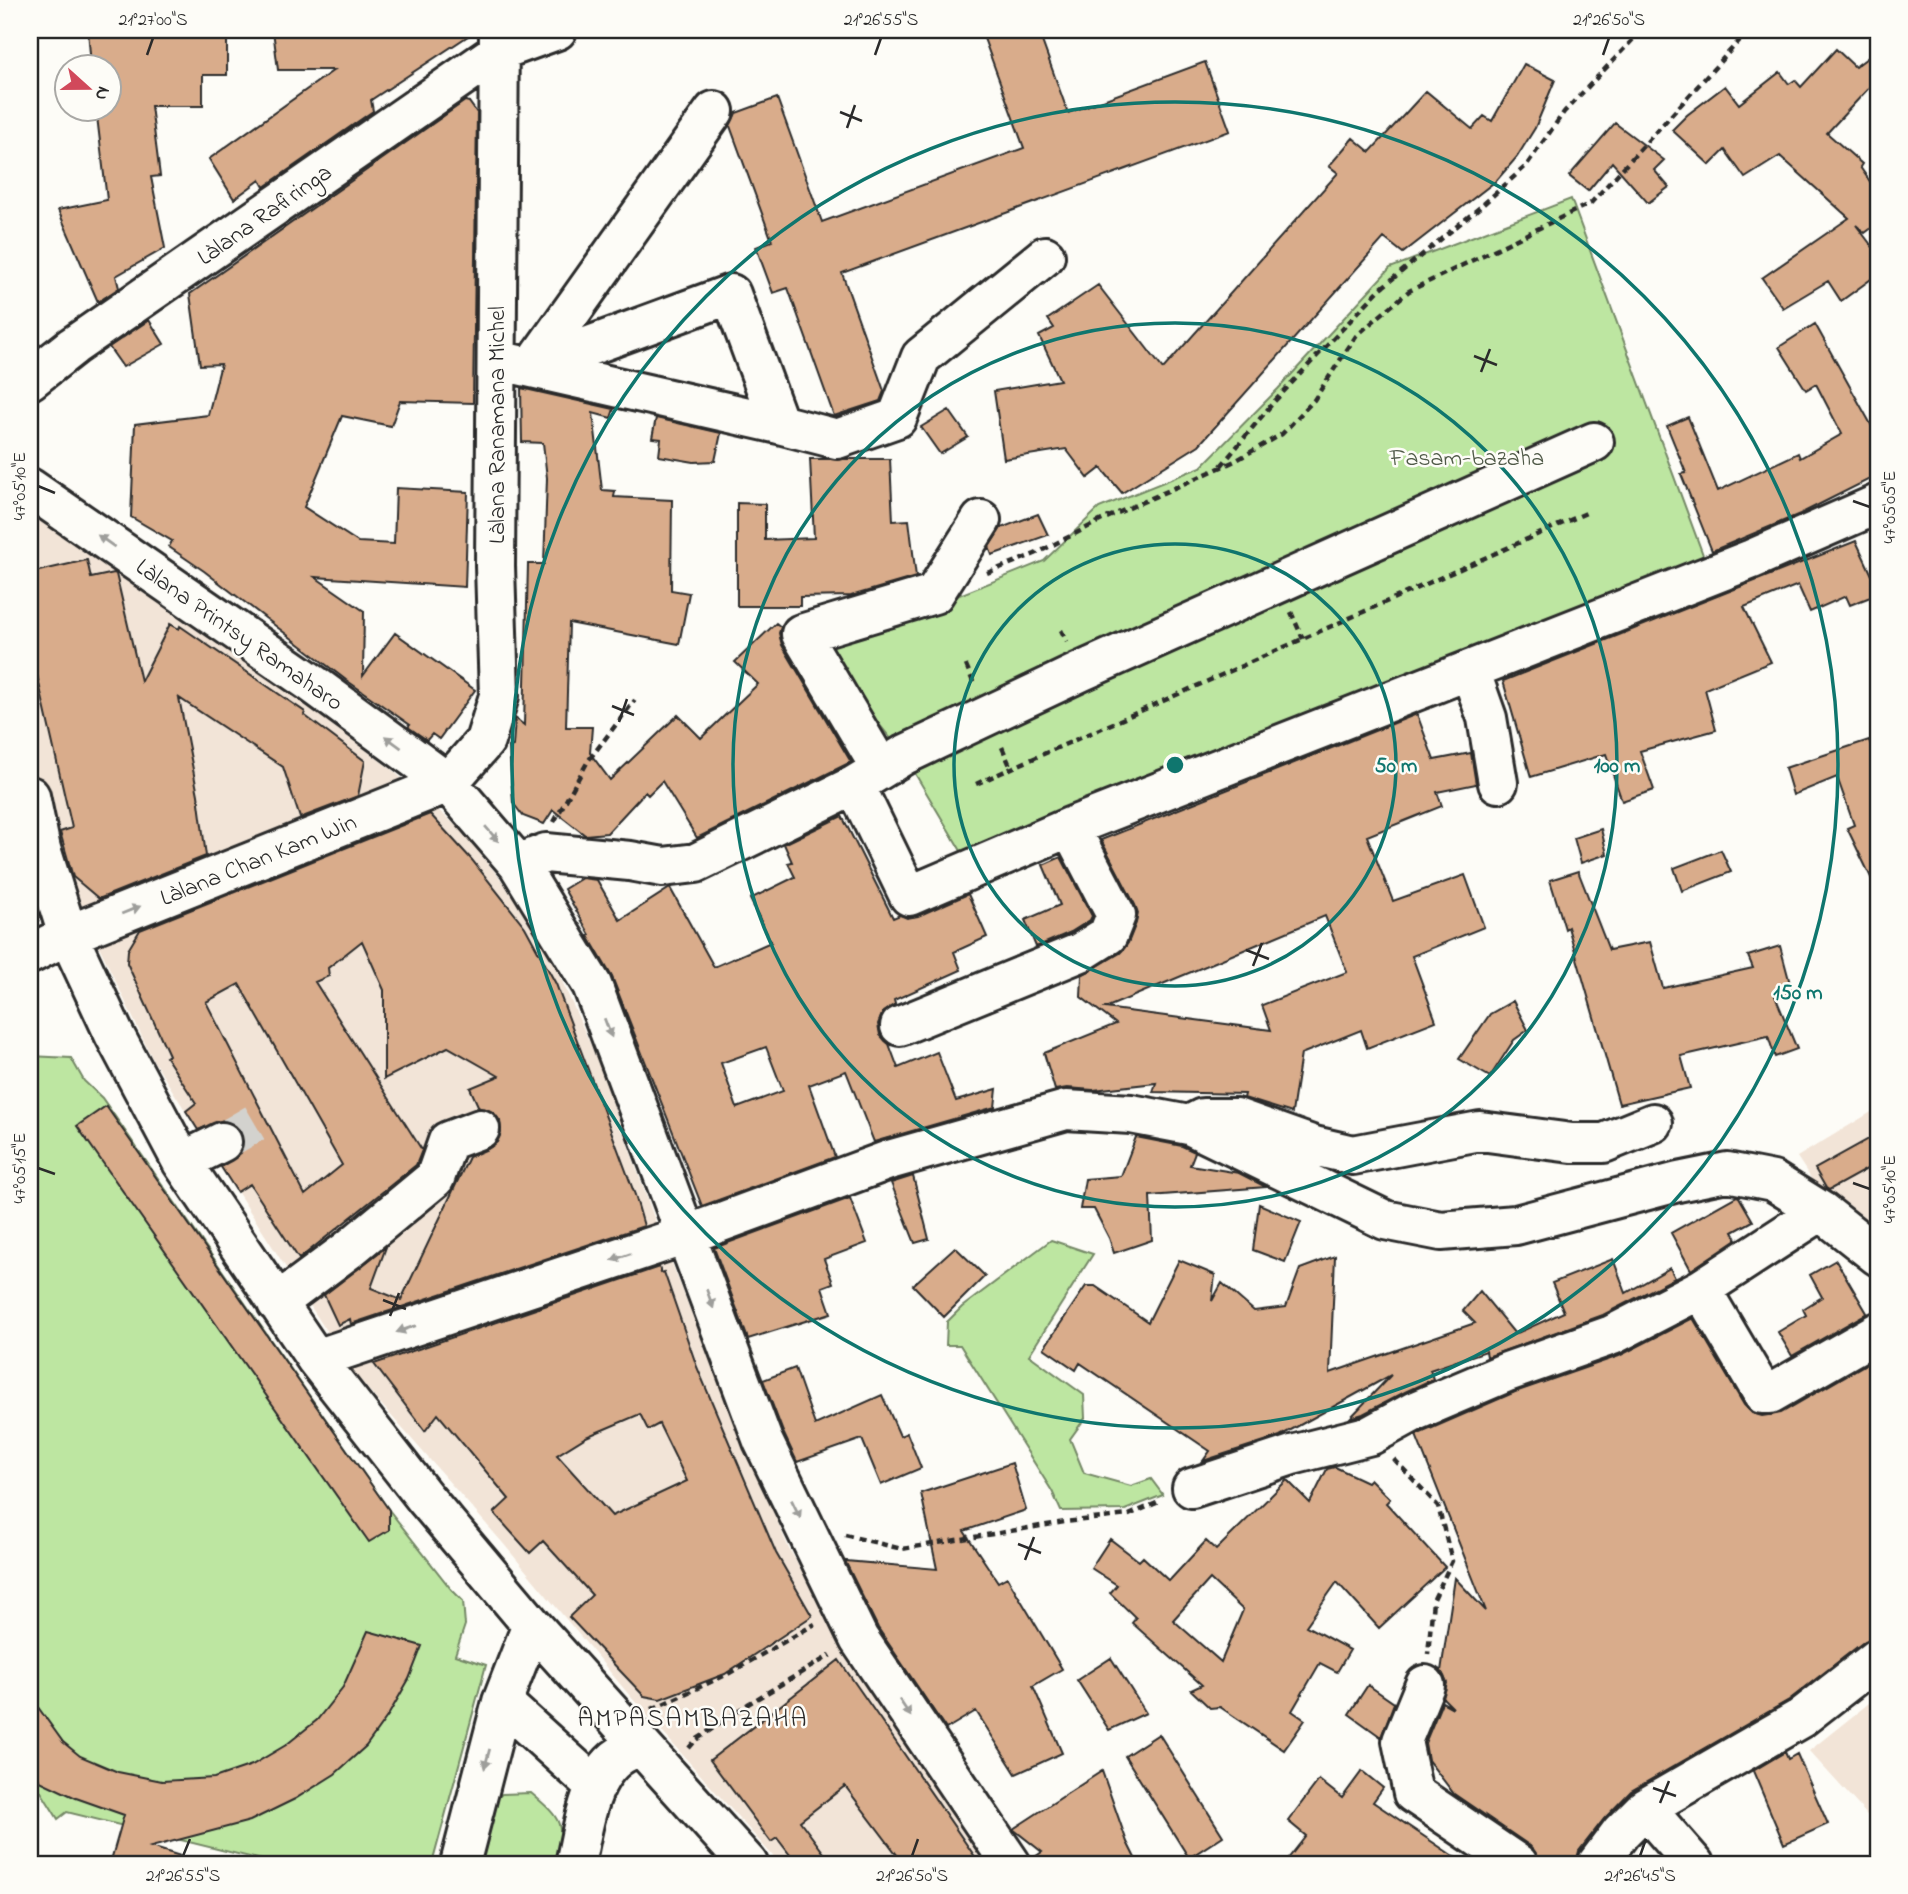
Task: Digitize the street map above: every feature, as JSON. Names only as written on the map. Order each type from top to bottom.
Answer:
[{"type":"street","name":"Làlana Rafiringa","points":[[30,380],[73,346],[499,40],[557,30]]},
{"type":"street","name":"Làlana Ranamana Michel","points":[[447,783],[485,741],[499,696],[495,566],[514,363],[499,40]]},
{"type":"street","points":[[514,363],[714,111]]},
{"type":"street","points":[[514,363],[837,439],[897,418],[921,357],[1045,256]]},
{"type":"street","points":[[514,363],[730,294],[779,424]]},
{"type":"street","points":[[532,859],[630,861],[663,867],[696,863],[868,777],[904,755],[1080,671],[1594,442]]},
{"type":"street","name":"Làlana Printsy Ramaharo","points":[[30,488],[313,684],[447,783],[532,859],[592,985],[763,1441],[803,1525],[850,1623],[1011,1864]]},
{"type":"street","points":[[981,520],[934,594],[801,634],[868,777],[909,896],[1070,827],[1752,559],[1878,504]]},
{"type":"street","points":[[1470,670],[1487,718],[1499,783]]},
{"type":"street","name":"Làlana Chan Kam Win","points":[[30,954],[68,935],[447,783]]},
{"type":"street","points":[[30,796],[35,850],[68,935],[114,1034],[182,1162],[316,1359],[425,1497],[532,1625],[748,1864]]},
{"type":"street","points":[[900,1026],[1081,952],[1108,935],[1115,915],[1070,827]]},
{"type":"street","points":[[316,1359],[686,1235],[889,1160],[1066,1110],[1131,1114],[1189,1125],[1385,1220],[1441,1231],[1516,1225],[1678,1182],[1727,1172],[1773,1181],[1821,1211],[1878,1256]]},
{"type":"street","points":[[1189,1125],[1203,1118],[1236,1118],[1314,1146],[1353,1155],[1480,1131],[1572,1143],[1604,1143],[1653,1123]]},
{"type":"street","points":[[277,1303],[348,1250],[435,1178],[448,1141],[480,1129]]},
{"type":"street","points":[[182,1162],[222,1142]]},
{"type":"street","points":[[1192,1488],[1292,1455],[1371,1435],[1415,1411],[1507,1373],[1612,1335],[1701,1289],[1821,1211]]},
{"type":"street","points":[[1701,1289],[1763,1394],[1770,1394],[1878,1332]]},
{"type":"street","points":[[460,1864],[502,1702],[532,1625]]},
{"type":"street","points":[[1597,1864],[1621,1832],[1645,1808],[1801,1718],[1878,1658]]},
{"type":"street","points":[[1425,1685],[1402,1741],[1413,1793],[1518,1864]]},
{"type":"street","points":[[502,1702],[594,1786]]},
{"type":"street","points":[[575,1864],[594,1786],[609,1766],[629,1749],[643,1748]]},
{"type":"street","points":[[1645,1808],[1694,1864]]},
{"type":"path","points":[[1219,468],[1272,404],[1379,289],[1526,166],[1564,112],[1642,30]]},
{"type":"path","points":[[985,574],[1035,554],[1102,520],[1219,468],[1282,434],[1314,400],[1356,337],[1409,291],[1591,203],[1748,30]]},
{"type":"path","points":[[976,784],[1586,513]]},
{"type":"path","points":[[532,859],[587,761],[635,700]]},
{"type":"path","points":[[1371,1435],[1438,1506],[1452,1561],[1433,1601],[1425,1685]]},
{"type":"path","points":[[803,1525],[902,1549],[1065,1522],[1129,1515],[1192,1488]]},
{"type":"path","points":[[643,1748],[728,1674],[850,1623]]},
{"type":"path","points":[[643,1748],[696,1740],[850,1623]]},
{"type":"shaded area","points":[[36,514],[177,606],[391,769],[460,829],[535,921],[598,1061],[656,1223],[789,1549],[860,1666],[993,1864],[780,1864],[630,1696],[502,1542],[352,1371],[153,1060],[49,841],[30,741],[30,518]]},
{"type":"shaded area","points":[[1878,1108],[1878,1229],[1818,1189],[1797,1157]]},
{"type":"shaded area","points":[[1878,1696],[1878,1827],[1809,1751]]},
{"type":"green space","name":"Fasam-bazaha","points":[[1571,199],[1706,563],[967,861],[904,755],[820,651],[1044,561],[1099,508],[1201,467],[1278,389],[1390,268]]},
{"type":"green space","points":[[30,1056],[71,1058],[84,1081],[102,1098],[389,1510],[463,1601],[465,1625],[455,1655],[486,1665],[432,1864],[278,1864],[67,1812],[58,1819],[30,1774]]},
{"type":"green space","points":[[1051,1240],[1093,1254],[1029,1355],[1084,1395],[1085,1418],[1070,1439],[1084,1473],[1131,1486],[1151,1479],[1163,1495],[1125,1510],[1061,1511],[1052,1491],[960,1345],[946,1345],[947,1322],[962,1307]]},
{"type":"green space","points":[[531,1793],[550,1810],[559,1824],[560,1840],[555,1864],[468,1864],[482,1810],[502,1794]]},
{"type":"building","points":[[88,30],[213,30],[213,37],[227,37],[227,75],[203,75],[203,106],[151,106],[160,176],[151,177],[165,248],[116,276],[119,288],[98,302],[58,210],[107,200],[98,122],[122,122],[122,52],[90,52]]},
{"type":"building","points":[[273,30],[477,30],[371,100],[373,111],[264,187],[260,180],[234,199],[209,159],[334,70],[278,70]]},
{"type":"building","points":[[981,30],[1038,30],[1068,113],[1205,62],[1230,131],[842,273],[884,391],[880,401],[834,416],[788,288],[773,293],[756,247],[772,241],[730,126],[736,113],[777,98],[822,222],[1024,148]]},
{"type":"building","points":[[1836,49],[1855,67],[1878,50],[1878,78],[1827,133],[1862,164],[1860,167],[1878,193],[1878,223],[1865,233],[1856,225],[1878,254],[1878,274],[1841,301],[1828,281],[1783,308],[1762,278],[1849,218],[1780,156],[1745,178],[1725,150],[1710,165],[1672,130],[1725,86],[1739,104],[1780,72],[1789,84],[1795,80],[1801,87]]},
{"type":"building","points":[[1524,64],[1555,80],[1535,128],[1517,157],[1497,180],[1403,253],[1384,238],[1199,445],[1122,493],[1101,468],[1088,478],[1066,449],[1004,459],[994,391],[1060,380],[1039,336],[1054,328],[1048,319],[1098,285],[1163,369],[1338,173],[1329,166],[1353,138],[1370,152],[1426,91],[1472,129],[1484,116],[1492,121]]},
{"type":"building","points":[[465,101],[469,102],[477,113],[473,403],[400,401],[391,426],[342,416],[304,507],[358,542],[394,544],[396,488],[468,492],[465,587],[315,577],[364,611],[363,676],[395,633],[475,690],[439,739],[432,734],[427,740],[169,547],[172,541],[131,517],[135,424],[208,415],[221,364],[200,365],[190,294]]},
{"type":"building","points":[[1615,123],[1664,160],[1654,170],[1669,187],[1648,203],[1612,162],[1588,191],[1569,176]]},
{"type":"building","points":[[149,320],[164,344],[123,367],[109,347]]},
{"type":"building","points":[[1815,324],[1878,437],[1878,475],[1800,514],[1712,551],[1681,474],[1686,473],[1667,426],[1688,417],[1718,491],[1798,453],[1800,458],[1842,434],[1816,384],[1806,390],[1779,347]]},
{"type":"building","points":[[521,388],[614,409],[611,418],[593,413],[602,490],[615,491],[614,497],[672,500],[671,590],[689,593],[679,644],[569,623],[566,727],[592,727],[590,753],[610,780],[678,715],[701,738],[758,684],[735,662],[776,623],[781,627],[779,633],[782,645],[851,762],[697,838],[662,781],[648,795],[645,792],[607,833],[585,835],[553,810],[544,824],[523,816],[513,803],[509,747],[513,746],[515,718],[524,725],[528,564],[544,564],[547,478],[543,443],[522,442]]},
{"type":"building","points":[[949,410],[968,437],[940,454],[921,427]]},
{"type":"building","points":[[656,418],[721,433],[715,461],[694,462],[659,456],[661,439],[652,438]]},
{"type":"building","points":[[810,459],[890,459],[893,521],[909,520],[916,577],[851,596],[800,597],[800,606],[737,606],[737,503],[765,504],[765,540],[814,538]]},
{"type":"building","points":[[1038,514],[1048,535],[992,555],[989,547],[1001,528]]},
{"type":"building","points":[[1856,541],[1878,588],[1878,594],[1850,605],[1846,596],[1810,612],[1798,585],[1744,607],[1771,662],[1705,689],[1716,730],[1640,751],[1654,790],[1622,801],[1606,754],[1531,777],[1503,681]]},
{"type":"building","points":[[87,560],[91,578],[116,574],[141,681],[170,624],[179,629],[180,626],[305,712],[304,715],[365,761],[358,796],[300,818],[283,767],[179,698],[198,795],[206,856],[101,898],[73,877],[60,832],[72,828],[30,644],[30,573]]},
{"type":"building","points":[[1417,714],[1434,760],[1471,753],[1476,784],[1437,792],[1442,806],[1367,836],[1393,901],[1465,875],[1484,927],[1412,956],[1436,1021],[1367,1048],[1361,1030],[1301,1054],[1292,1113],[1244,1098],[1245,1094],[1153,1092],[1156,1083],[1093,1090],[1055,1090],[1044,1053],[1116,1024],[1081,997],[1082,975],[1120,953],[1128,943],[1138,913],[1101,840]],"holes":[[[1325,916],[1347,972],[1262,1005],[1271,1030],[1105,1008]]]},
{"type":"building","points":[[1869,740],[1878,762],[1878,892],[1847,828],[1854,825],[1837,777],[1793,795],[1785,768]]},
{"type":"building","points":[[430,814],[472,860],[525,927],[556,984],[635,1195],[644,1226],[351,1324],[350,1319],[338,1325],[324,1295],[386,1247],[371,1288],[401,1300],[469,1157],[488,1149],[497,1142],[501,1133],[500,1121],[493,1112],[479,1108],[470,1088],[499,1076],[448,1047],[384,1079],[384,990],[362,941],[328,968],[329,976],[315,982],[422,1150],[416,1165],[299,1259],[250,1184],[237,1192],[221,1167],[241,1153],[244,1143],[241,1132],[233,1123],[223,1120],[198,1130],[186,1111],[196,1103],[166,1057],[169,1055],[127,963],[128,950],[140,930]],"holes":[[[239,984],[342,1165],[305,1195],[206,1002]]]},
{"type":"building","points":[[842,816],[893,918],[900,915],[907,918],[918,916],[968,894],[987,937],[954,952],[961,970],[894,1000],[895,1004],[883,1012],[878,1024],[880,1035],[889,1044],[898,1068],[937,1052],[956,1101],[997,1089],[995,1107],[874,1142],[846,1071],[809,1085],[835,1157],[702,1206],[612,977],[564,889],[582,878],[597,880],[620,920],[670,888],[714,967],[771,942],[750,899],[795,877],[788,863],[792,862],[784,844]],"holes":[[[766,1047],[783,1091],[737,1108],[721,1063]]]},
{"type":"building","points":[[1601,829],[1607,854],[1581,863],[1574,838]]},
{"type":"building","points":[[1721,850],[1731,872],[1682,891],[1674,868]]},
{"type":"building","points":[[1061,857],[1092,916],[1071,932],[1036,947],[1025,920],[1060,905],[1043,865]]},
{"type":"building","points":[[1578,871],[1609,950],[1650,942],[1663,988],[1753,968],[1748,956],[1780,946],[1792,991],[1775,996],[1797,1049],[1775,1057],[1768,1036],[1681,1056],[1690,1088],[1619,1104],[1568,927],[1565,929],[1550,880]]},
{"type":"building","points":[[1513,1001],[1528,1030],[1514,1040],[1490,1077],[1459,1059],[1490,1014]]},
{"type":"building","points":[[106,1106],[389,1510],[389,1530],[369,1542],[77,1126]]},
{"type":"building","points":[[1878,1134],[1878,1163],[1829,1190],[1826,1188],[1815,1169]]},
{"type":"building","points":[[1136,1137],[1182,1146],[1195,1152],[1190,1165],[1239,1173],[1266,1187],[1150,1196],[1152,1240],[1114,1253],[1094,1209],[1080,1209],[1085,1179],[1121,1176]]},
{"type":"building","points":[[913,1176],[929,1239],[915,1243],[891,1183]]},
{"type":"building","points":[[1737,1196],[1753,1221],[1733,1232],[1737,1239],[1691,1270],[1671,1233]]},
{"type":"building","points":[[850,1198],[867,1243],[824,1259],[833,1283],[822,1287],[831,1313],[748,1339],[714,1248]]},
{"type":"building","points":[[1259,1204],[1301,1222],[1285,1262],[1253,1250]]},
{"type":"building","points":[[955,1247],[985,1276],[944,1317],[913,1285]]},
{"type":"building","points":[[1335,1256],[1330,1373],[1475,1323],[1463,1311],[1480,1291],[1515,1334],[1564,1312],[1552,1283],[1613,1259],[1626,1293],[1670,1268],[1675,1278],[1603,1315],[1487,1357],[1486,1351],[1430,1370],[1433,1379],[1363,1414],[1350,1418],[1391,1375],[1280,1436],[1203,1461],[1210,1451],[1080,1363],[1076,1370],[1044,1348],[1086,1286],[1095,1286],[1148,1322],[1179,1260],[1215,1275],[1212,1301],[1222,1283],[1254,1311],[1286,1307],[1300,1269]]},
{"type":"building","points":[[1836,1260],[1867,1313],[1792,1356],[1778,1332],[1806,1315],[1803,1309],[1822,1297],[1810,1275]]},
{"type":"building","points":[[659,1267],[661,1273],[664,1272],[697,1367],[776,1553],[812,1616],[725,1674],[660,1699],[644,1696],[569,1617],[592,1595],[543,1541],[530,1553],[494,1513],[509,1499],[438,1414],[425,1431],[374,1364]],"holes":[[[640,1414],[648,1430],[659,1424],[687,1481],[612,1516],[557,1455],[586,1437]]]},
{"type":"building","points":[[1693,1318],[1744,1405],[1752,1413],[1762,1416],[1781,1413],[1878,1357],[1878,1637],[1865,1641],[1789,1700],[1631,1791],[1579,1851],[1576,1864],[1547,1864],[1530,1846],[1454,1794],[1428,1760],[1425,1743],[1442,1702],[1453,1708],[1443,1698],[1447,1683],[1441,1671],[1455,1578],[1486,1611],[1416,1435],[1515,1392],[1619,1356]]},
{"type":"building","points":[[795,1368],[815,1425],[882,1395],[900,1436],[907,1433],[921,1468],[881,1485],[862,1439],[797,1462],[763,1380]]},
{"type":"building","points":[[1012,1463],[1026,1510],[964,1531],[998,1582],[1007,1577],[1062,1669],[1033,1686],[1062,1753],[1016,1774],[976,1711],[946,1729],[878,1628],[845,1561],[937,1569],[921,1493]]},
{"type":"building","points":[[1335,1467],[1367,1482],[1370,1479],[1390,1499],[1386,1503],[1445,1567],[1379,1628],[1337,1582],[1306,1626],[1350,1650],[1337,1672],[1320,1663],[1292,1711],[1305,1720],[1284,1750],[1220,1707],[1210,1708],[1191,1690],[1202,1685],[1132,1623],[1136,1618],[1110,1593],[1117,1585],[1091,1568],[1110,1539],[1139,1561],[1143,1557],[1169,1581],[1206,1541],[1216,1550],[1287,1480],[1310,1503],[1327,1469]],"holes":[[[1210,1579],[1243,1610],[1221,1662],[1173,1620]]]},
{"type":"building","points":[[368,1631],[422,1646],[409,1679],[366,1746],[335,1774],[295,1799],[250,1821],[151,1847],[187,1858],[187,1864],[110,1864],[124,1815],[76,1798],[40,1781],[30,1766],[30,1696],[63,1742],[80,1756],[118,1772],[162,1781],[214,1778],[252,1765],[286,1745],[317,1720],[343,1687]]},
{"type":"building","points":[[1111,1658],[1146,1713],[1109,1730],[1077,1680]]},
{"type":"building","points":[[839,1660],[980,1864],[904,1864],[845,1786],[800,1821],[832,1864],[797,1864],[777,1838],[771,1842],[710,1760]]},
{"type":"building","points":[[1368,1685],[1394,1703],[1381,1737],[1349,1714]]},
{"type":"building","points":[[1159,1734],[1223,1836],[1189,1858],[1125,1756]]},
{"type":"building","points":[[1785,1752],[1788,1759],[1797,1754],[1828,1824],[1784,1844],[1753,1771]]},
{"type":"building","points":[[1102,1771],[1127,1842],[1138,1864],[1033,1864],[1032,1859],[1042,1852],[1013,1829]]},
{"type":"building","points":[[1362,1771],[1383,1788],[1373,1802],[1465,1864],[1284,1864],[1306,1836],[1288,1821],[1319,1780],[1342,1798]]},
{"type":"tunnel","points":[[222,1142],[265,1117]]},
{"type":"district","name":"AMPASAMBAZAHA","points":[[693,1717]]}]
